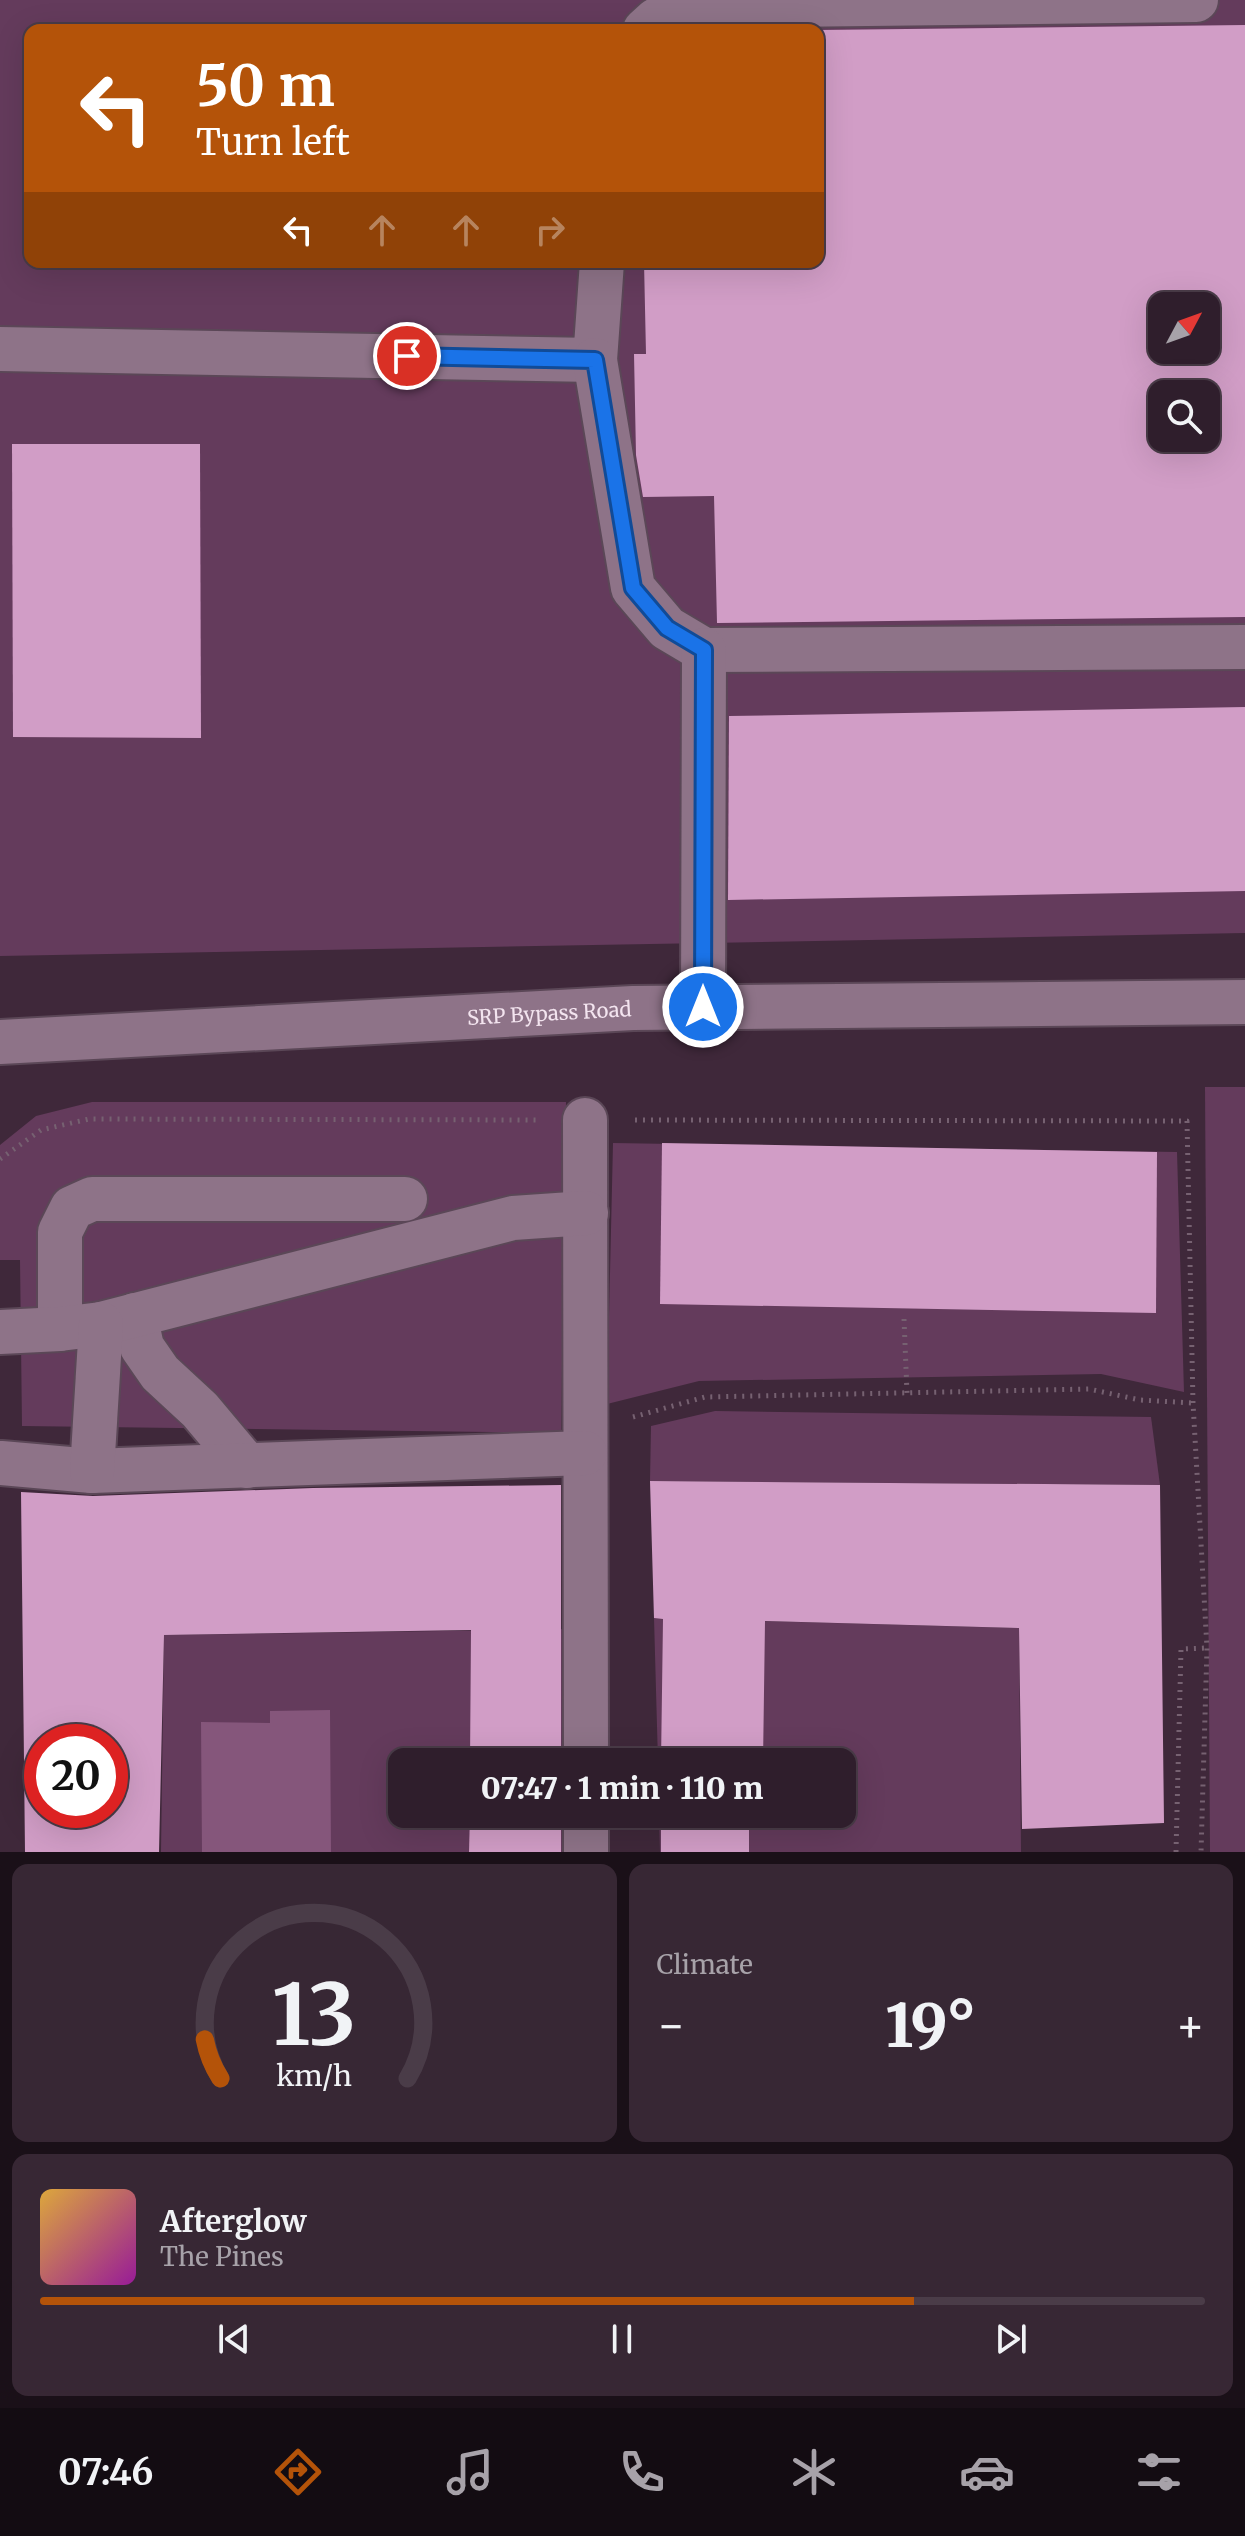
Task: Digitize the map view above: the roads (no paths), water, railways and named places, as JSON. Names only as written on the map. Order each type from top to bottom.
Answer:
[{"type":"street","points":[[652,24],[700,6],[1196,0]]},
{"type":"street","points":[[602,268],[595,360],[633,588],[667,628],[704,650],[1245,647]]},
{"type":"street","points":[[0,349],[595,360]]},
{"type":"street","points":[[703,1007],[704,650]]},
{"type":"street","name":"SRP Bypass Road","points":[[0,1042],[633,1008],[1245,1002]]},
{"type":"street","points":[[585,1120],[586,1748]]},
{"type":"street","points":[[92,1471],[99,1323],[60,1232],[72,1208],[92,1199],[405,1199]]},
{"type":"street","points":[[0,1332],[99,1323],[513,1218],[586,1213]]},
{"type":"street","points":[[99,1323],[142,1347],[160,1373],[200,1410],[247,1466]]},
{"type":"street","points":[[1,1463],[92,1471],[247,1466],[585,1442]]},
{"type":"street","points":[[586,1828],[586,1852]]}]
